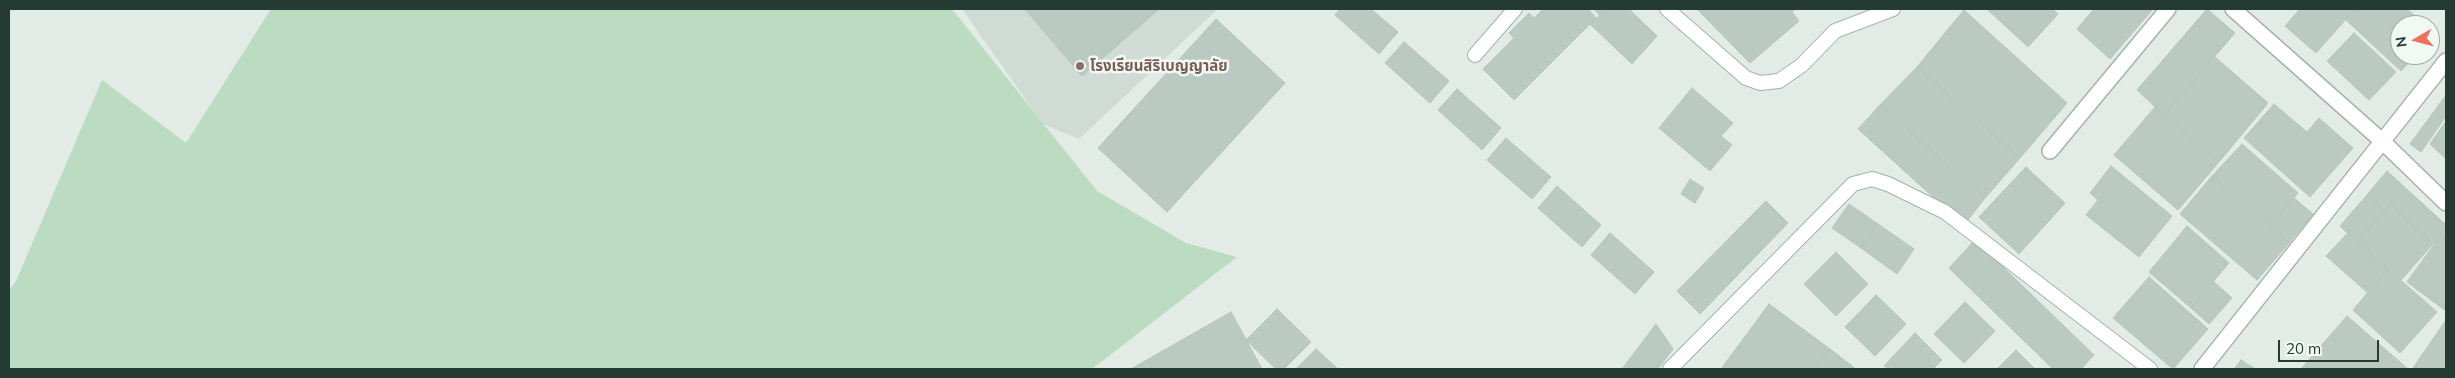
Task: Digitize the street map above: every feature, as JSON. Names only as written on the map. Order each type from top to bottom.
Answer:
[{"type":"street","points":[[2050,151],[2168,9]]},
{"type":"street","points":[[2233,9],[2382,141],[2446,203]]},
{"type":"street","points":[[2202,369],[2446,60]]},
{"type":"lane","points":[[1475,55],[1515,9]]},
{"type":"lane","points":[[1667,9],[1746,78],[1760,83],[1779,81],[1802,65],[1835,31],[1893,9]]},
{"type":"lane","points":[[1670,369],[1852,184],[1872,179],[1888,184],[1946,212],[2150,369]]},
{"type":"shaded area","name":"โรงเรียนสิริเบญญาลัย","points":[[962,9],[1218,9],[1079,139],[1043,124]]},
{"type":"green space","points":[[271,9],[952,9],[1097,191],[1186,243],[1237,257],[1092,369],[9,369],[9,291],[17,279],[102,80],[186,143]]},
{"type":"building","points":[[1025,9],[1159,9],[1082,76]]},
{"type":"building","points":[[1340,9],[1371,9],[1398,32],[1379,54],[1335,15]]},
{"type":"building","points":[[1543,9],[1588,9],[1596,18],[1514,100],[1483,69],[1514,38],[1509,33],[1529,13],[1534,18]]},
{"type":"building","points":[[1594,9],[1607,9],[1600,16]]},
{"type":"building","points":[[1607,9],[1629,9],[1657,36],[1632,64],[1590,24]]},
{"type":"building","points":[[1697,9],[1795,9],[1792,12],[1799,21],[1750,63]]},
{"type":"building","points":[[1987,9],[2052,9],[2058,14],[2028,47]]},
{"type":"building","points":[[2094,9],[2153,9],[2110,59],[2077,29]]},
{"type":"building","points":[[2207,9],[2235,33],[2164,115],[2137,90]]},
{"type":"building","points":[[2300,9],[2355,9],[2316,53],[2285,26]]},
{"type":"building","points":[[2355,9],[2407,9],[2414,15],[2390,15],[2390,61],[2345,19]]},
{"type":"building","points":[[1964,10],[2067,103],[2020,158],[1917,67]]},
{"type":"building","points":[[1216,19],[1285,83],[1167,212],[1098,148]]},
{"type":"building","points":[[2354,33],[2396,72],[2369,100],[2327,61]]},
{"type":"building","points":[[1404,42],[1449,81],[1430,103],[1385,63]]},
{"type":"building","points":[[2215,57],[2268,103],[2219,162],[2164,115]]},
{"type":"building","points":[[2395,65],[2407,65],[2401,71]]},
{"type":"building","points":[[1917,67],[2020,158],[1985,198],[1880,105]]},
{"type":"building","points":[[1692,88],[1733,123],[1721,136],[1732,145],[1710,171],[1659,128]]},
{"type":"building","points":[[1457,89],[1501,128],[1482,150],[1438,110]]},
{"type":"building","points":[[2446,95],[2446,116],[2421,152],[2410,144]]},
{"type":"building","points":[[2274,104],[2307,132],[2319,118],[2353,148],[2310,197],[2244,138]]},
{"type":"building","points":[[1880,105],[1985,198],[1964,225],[1858,129]]},
{"type":"building","points":[[2155,107],[2219,162],[2178,210],[2114,155]]},
{"type":"building","points":[[2446,121],[2446,159],[2430,144]]},
{"type":"building","points":[[1506,138],[1551,177],[1532,199],[1487,160]]},
{"type":"building","points":[[2242,144],[2298,193],[2270,227],[2212,176]]},
{"type":"building","points":[[2111,166],[2172,216],[2139,257],[2086,215],[2098,200],[2090,193]]},
{"type":"building","points":[[2026,167],[2065,203],[2019,254],[1979,217]]},
{"type":"building","points":[[2387,171],[2446,225],[2446,239],[2441,235],[2433,244],[2390,204],[2384,211],[2367,195]]},
{"type":"building","points":[[2212,176],[2289,243],[2257,280],[2180,214]]},
{"type":"building","points":[[1690,179],[1704,188],[1695,203],[1681,194]]},
{"type":"building","points":[[1557,186],[1601,225],[1582,247],[1538,208]]},
{"type":"building","points":[[2367,195],[2384,211],[2357,242],[2340,226]]},
{"type":"building","points":[[2294,198],[2313,214],[2289,243],[2270,227]]},
{"type":"building","points":[[1766,201],[1788,223],[1700,314],[1677,291]]},
{"type":"building","points":[[1849,204],[1878,224],[1861,248],[1832,228]]},
{"type":"building","points":[[2390,204],[2433,244],[2401,280],[2357,242]]},
{"type":"building","points":[[1878,224],[1914,249],[1897,274],[1861,248]]},
{"type":"building","points":[[2187,226],[2229,263],[2191,308],[2149,272]]},
{"type":"building","points":[[1610,233],[1654,272],[1635,294],[1591,255]]},
{"type":"building","points":[[2348,233],[2388,269],[2367,292],[2326,256]]},
{"type":"building","points":[[2441,235],[2446,239],[2446,311],[2407,282]]},
{"type":"building","points":[[1975,240],[2094,355],[2081,369],[2053,369],[1949,268]]},
{"type":"building","points":[[1836,252],[1868,284],[1836,316],[1804,284]]},
{"type":"building","points":[[2388,269],[2437,312],[2400,353],[2353,310]]},
{"type":"building","points":[[2149,277],[2208,329],[2173,369],[2113,318]]},
{"type":"building","points":[[2214,282],[2232,298],[2209,324],[2191,308]]},
{"type":"building","points":[[1876,295],[1906,324],[1875,356],[1845,327]]},
{"type":"building","points":[[1965,302],[1995,331],[1964,363],[1934,334]]},
{"type":"building","points":[[1769,304],[1830,349],[1815,369],[1721,369]]},
{"type":"building","points":[[1277,309],[1311,342],[1284,369],[1276,369],[1246,340]]},
{"type":"building","points":[[1231,312],[1262,369],[1131,369]]},
{"type":"building","points":[[2347,316],[2408,369],[2301,369]]},
{"type":"building","points":[[2446,320],[2446,369],[2413,368]]},
{"type":"building","points":[[1656,324],[1673,349],[1658,369],[1622,369]]},
{"type":"building","points":[[1915,333],[1942,360],[1933,369],[1887,369],[1884,366]]},
{"type":"building","points":[[1316,349],[1338,369],[1296,369]]},
{"type":"building","points":[[1830,349],[1856,369],[1815,369]]},
{"type":"building","points":[[2016,350],[2035,369],[1997,369]]},
{"type":"building","points":[[2241,360],[2255,369],[2234,369]]},
{"type":"place","name":"โรงเรียนสิริเบญญาลัย","points":[[1080,66]]}]
